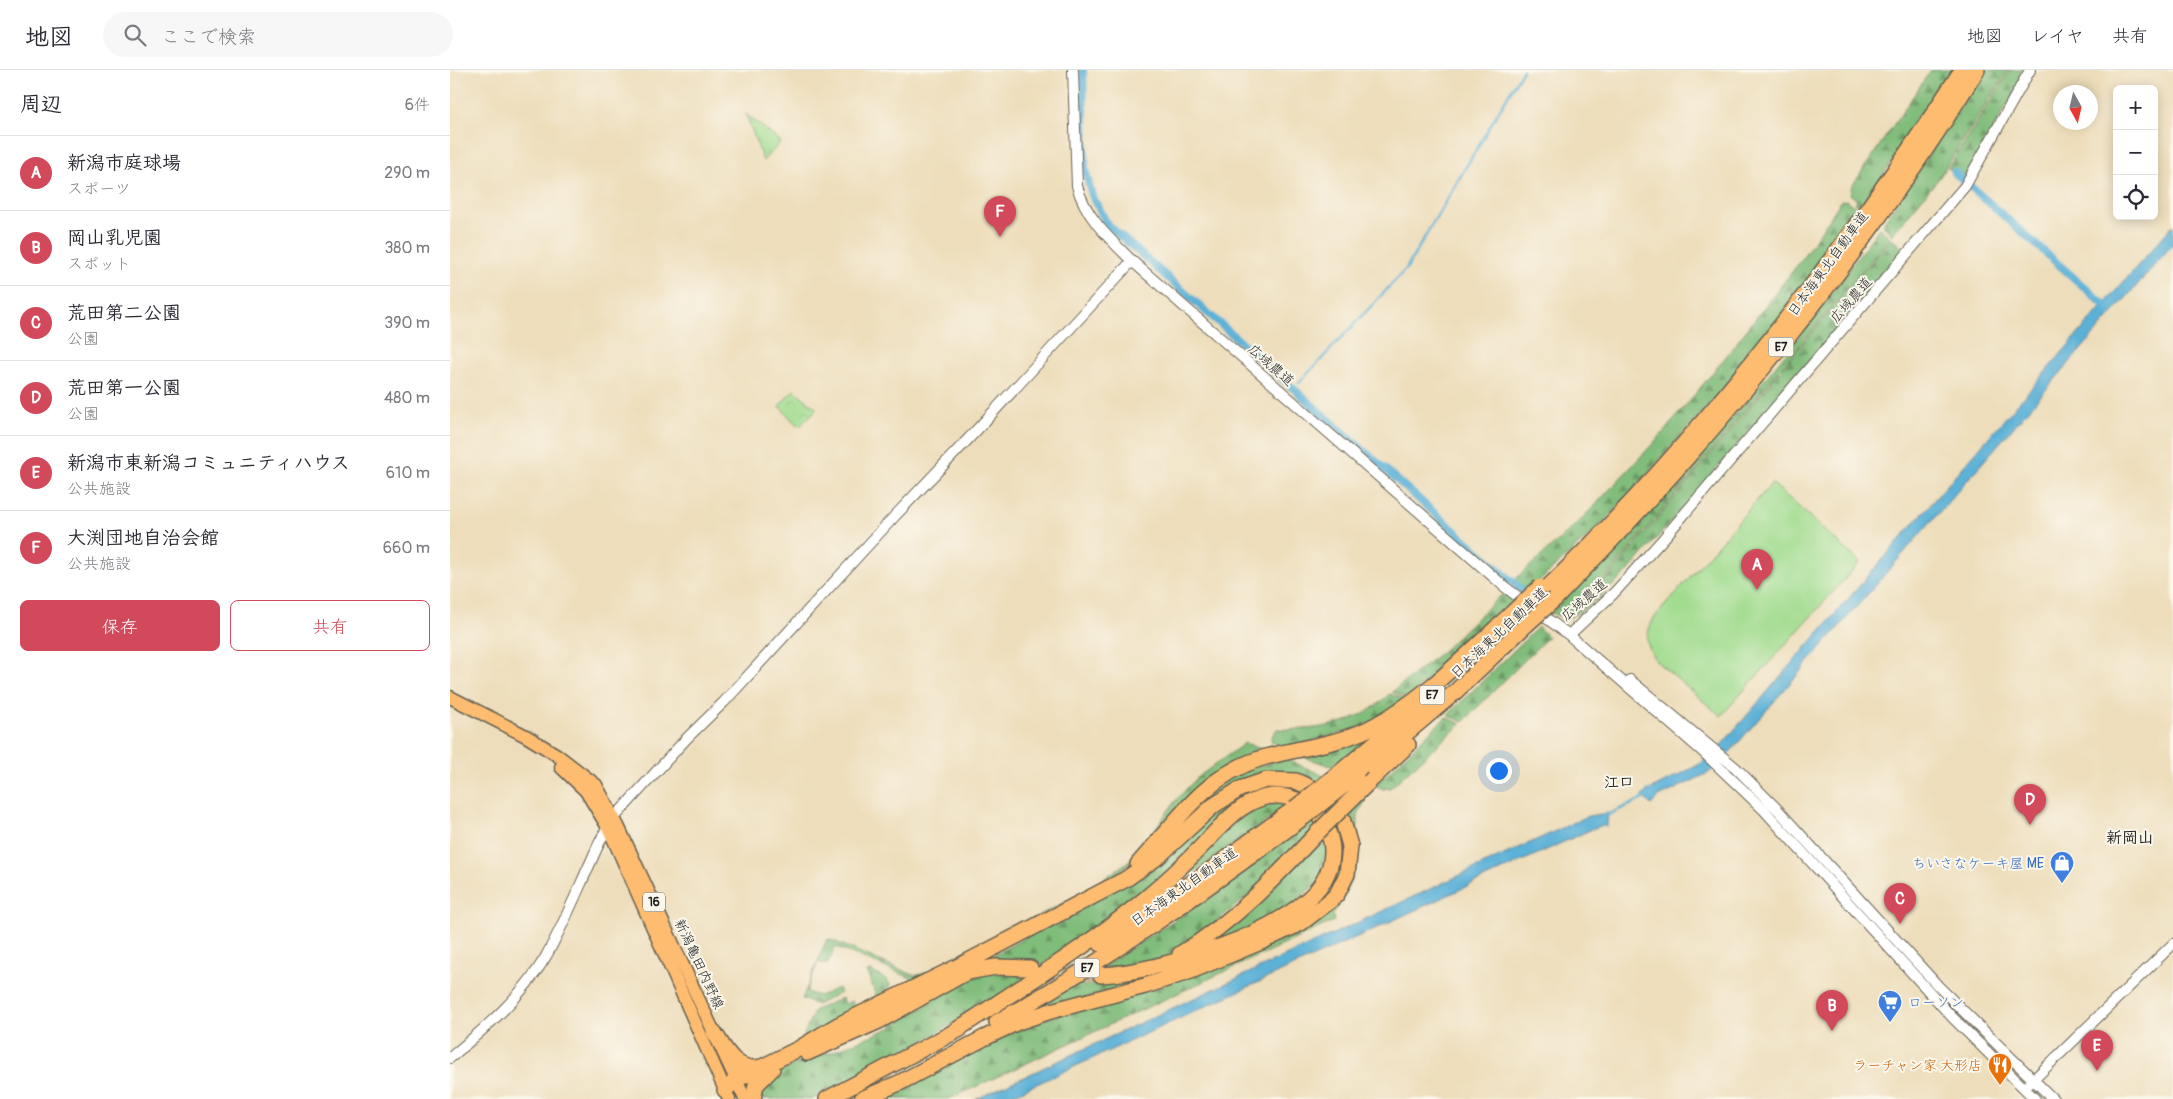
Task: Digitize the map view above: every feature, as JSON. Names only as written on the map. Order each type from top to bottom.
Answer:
[{"type":"highway","name":"日本海東北自動車道","points":[[1350,772],[1519,619],[1669,460],[1779,330],[1856,228],[1962,70]]},
{"type":"highway","name":"日本海東北自動車道","points":[[1548,589],[1677,470],[1787,340],[1893,197],[1977,70]]},
{"type":"highway","name":"日本海東北自動車道","points":[[856,1099],[995,1024],[1089,967],[1212,885],[1350,772],[1454,693],[1514,637],[1519,619]]},
{"type":"highway","points":[[1112,886],[1140,862],[1196,797],[1219,779],[1257,760],[1336,742],[1368,729],[1437,681],[1519,619]]},
{"type":"highway","points":[[1162,965],[1194,946],[1231,918],[1263,890],[1318,832],[1478,678],[1514,637]]},
{"type":"highway","points":[[735,1091],[838,1025],[957,967],[1112,886],[1159,856],[1222,799],[1240,789],[1266,780],[1296,781],[1324,794],[1342,818],[1349,836],[1349,866],[1342,884],[1337,894],[1322,909],[1287,930],[1215,962],[1168,979],[1018,1022],[993,1033],[899,1083],[862,1099]]},
{"type":"highway","points":[[952,1033],[1111,925],[1174,873],[1229,817],[1251,802],[1270,796],[1288,797],[1307,804],[1314,809],[1331,838],[1332,857],[1323,881],[1308,899],[1290,913],[1247,935],[1198,954],[1162,965],[1101,975]]},
{"type":"highway","name":"日本海東北自動車道","points":[[827,1099],[952,1033],[1057,972],[1130,926],[1300,812]]},
{"type":"highway","points":[[714,1032],[729,1055],[744,1067],[754,1069],[771,1067],[879,1021],[967,972],[996,967],[1030,968]]},
{"type":"highway","points":[[753,1099],[756,1085],[771,1067]]},
{"type":"main road","name":"新潟亀田内野線","points":[[450,697],[526,736],[557,755],[596,785],[611,822],[735,1091]]},
{"type":"main road","name":"新潟亀田内野線","points":[[611,822],[714,1032],[735,1091]]},
{"type":"street","name":"広域農道","points":[[1073,70],[1075,170],[1081,202],[1104,234],[1132,261],[1505,587],[1569,635],[1614,593],[1663,539],[1965,186],[2030,70]]},
{"type":"street","points":[[450,1058],[494,1020],[529,980],[544,959],[611,822],[1132,261]]},
{"type":"street","points":[[1569,635],[1779,811],[1939,987],[2053,1099]]},
{"type":"street","points":[[1727,768],[1953,1018],[2035,1099]]},
{"type":"street","points":[[2025,1088],[2173,944]]},
{"type":"green space","points":[[1931,70],[1953,70],[1861,208],[1855,203],[1857,200],[1850,194],[1852,186]]},
{"type":"green space","points":[[1985,70],[2008,70],[1939,178],[1892,235],[1882,225]]},
{"type":"green space","points":[[2010,70],[2027,70],[1965,179],[1948,168]]},
{"type":"green space","points":[[746,114],[781,142],[763,161]]},
{"type":"green space","points":[[1846,200],[1859,210],[1784,312],[1722,390],[1603,523],[1524,595],[1514,588],[1513,582],[1580,521],[1663,433],[1802,259],[1841,201]]},
{"type":"green space","points":[[1879,228],[1890,237],[1584,604],[1573,616],[1567,618],[1551,613],[1642,518],[1759,386],[1799,337]]},
{"type":"green space","points":[[1891,238],[1905,250],[1624,576],[1576,616]]},
{"type":"green space","points":[[794,390],[817,409],[799,427],[779,406]]},
{"type":"green space","points":[[1772,483],[1860,562],[1721,716],[1656,661],[1648,645],[1649,630],[1654,618]]},
{"type":"green space","points":[[1509,595],[1518,602],[1407,698],[1392,692],[1444,650],[1500,596]]},
{"type":"green space","points":[[1538,627],[1548,637],[1463,722],[1448,715]]},
{"type":"green space","points":[[1390,694],[1405,699],[1363,727],[1285,748],[1272,742],[1271,738],[1277,729],[1311,729],[1344,722],[1365,713]]},
{"type":"green space","points":[[1446,717],[1461,724],[1390,788],[1383,789],[1375,785]]},
{"type":"green space","points":[[1386,723],[1337,768],[1297,755]]},
{"type":"green space","points":[[1245,743],[1268,751],[1241,762],[1131,862],[1103,884],[916,980],[836,947],[827,965],[818,962],[806,992],[820,996],[838,988],[840,993],[817,1005],[802,999],[826,941],[829,939],[917,975],[929,972],[1083,893],[1135,856],[1176,800],[1198,777]]},
{"type":"green space","points":[[1284,758],[1326,777],[1316,785],[1262,776],[1161,849],[1183,816],[1231,776]]},
{"type":"green space","points":[[1277,783],[1308,790],[1301,795],[1275,791],[1046,965],[1026,963],[972,967],[1081,907],[1233,798]]},
{"type":"green space","points":[[1364,797],[1365,801],[1358,815],[1357,862],[1342,902],[1333,915],[1334,921],[949,1099],[882,1099],[983,1045],[1042,1020],[1164,986],[1342,896],[1346,814]]},
{"type":"green space","points":[[1265,802],[1292,803],[1152,902],[1233,821]]},
{"type":"green space","points":[[1315,818],[1321,825],[1276,873],[1181,950],[1162,959],[1098,970],[1211,896]]},
{"type":"green space","points":[[1340,821],[1345,841],[1342,877],[1328,898],[1307,915],[1224,955],[1019,1019],[1085,978],[1102,981],[1303,911],[1315,902],[1328,887],[1333,827]]},
{"type":"green space","points":[[1326,834],[1328,844],[1320,880],[1279,916],[1199,950]]},
{"type":"green space","points":[[871,971],[887,980],[890,985],[888,991],[876,996],[867,972]]},
{"type":"green space","points":[[984,973],[1033,973],[955,1023],[812,1099],[756,1099],[765,1079],[808,1058],[832,1052],[892,1027],[891,1025],[921,1009],[946,990]]},
{"type":"green space","points":[[842,998],[845,1004],[852,1001],[856,1011],[806,1039],[804,1034],[815,1010]]},
{"type":"water","points":[[2173,225],[2173,244],[1731,751],[1710,772],[1659,797],[1651,805],[1642,796],[1646,792],[1700,764],[1723,743]]},
{"type":"water","points":[[1608,813],[1607,826],[1592,829],[1004,1099],[976,1099],[1588,816]]},
{"type":"waterway","points":[[1083,70],[1085,169],[1092,195],[1107,224],[1524,592]]},
{"type":"waterway","points":[[1299,383],[1406,269],[1523,70]]},
{"type":"waterway","points":[[1954,172],[2108,308]]},
{"type":"waterway","points":[[1605,816],[1645,798]]},
{"type":"tunnel","points":[[1041,969],[1101,975]]},
{"type":"place","name":"大渕団地自治会館","points":[[1000,237]]},
{"type":"place","name":"新潟市庭球場","points":[[1757,590]]},
{"type":"place","name":"荒田第一公園","points":[[2030,825]]},
{"type":"place","name":"ちいさなケーキ屋 ME","points":[[2062,884]]},
{"type":"place","name":"荒田第二公園","points":[[1900,924]]},
{"type":"place","name":"ローソン","points":[[1890,1023]]},
{"type":"place","name":"岡山乳児園","points":[[1832,1031]]},
{"type":"place","name":"新潟市東新潟コミュニティハウス","points":[[2097,1071]]},
{"type":"place","name":"ラーチャン家 大形店","points":[[2000,1086]]},
{"type":"district","name":"江口","points":[[1619,782]]},
{"type":"district","name":"新岡山","points":[[2130,838]]}]
